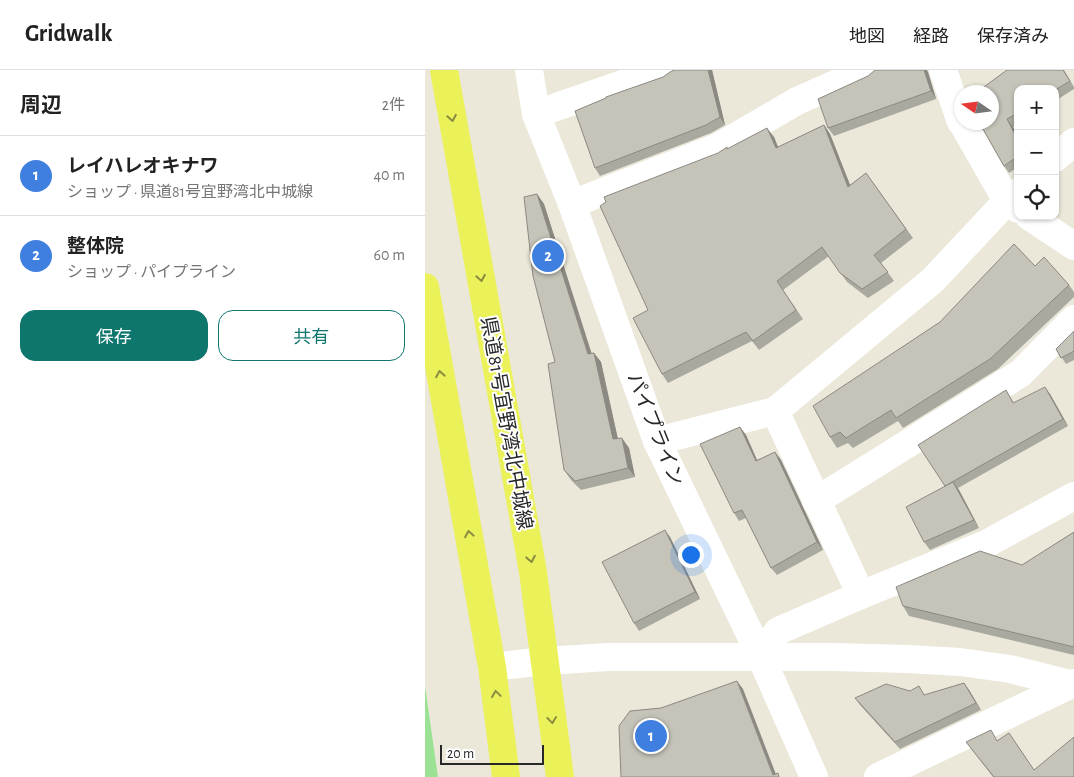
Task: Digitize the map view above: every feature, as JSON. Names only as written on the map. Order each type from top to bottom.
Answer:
[{"type":"main road","name":"県道81号宜野湾北中城線","points":[[444,70],[533,572],[560,777]]},
{"type":"main road","points":[[425,288],[492,667],[506,777]]},
{"type":"street","name":"パイプライン","points":[[529,70],[536,114],[572,204],[657,442],[761,656],[814,777]]},
{"type":"street","points":[[536,114],[663,70]]},
{"type":"street","points":[[572,204],[718,147],[797,101],[867,70]]},
{"type":"street","points":[[943,70],[954,100]]},
{"type":"street","points":[[657,442],[775,411],[933,280],[1014,200],[967,130]]},
{"type":"street","points":[[1059,155],[1074,142]]},
{"type":"street","points":[[1035,220],[1074,246]]},
{"type":"street","points":[[816,501],[1021,373],[1074,319]]},
{"type":"street","points":[[775,411],[861,595]]},
{"type":"street","points":[[761,656],[778,631],[986,544],[1074,496]]},
{"type":"street","points":[[492,667],[608,657],[834,657],[961,662],[1010,669],[1074,684]]},
{"type":"street","points":[[878,777],[1074,684]]},
{"type":"green space","points":[[425,686],[438,777],[425,777]]},
{"type":"building","points":[[674,70],[708,70],[720,117],[706,125],[595,168],[575,111],[606,97],[663,77]]},
{"type":"building","points":[[875,70],[924,70],[931,91],[828,128],[818,99],[868,76]]},
{"type":"building","points":[[1007,70],[1063,70],[1070,81],[1059,88],[1059,85],[1014,85],[1014,115],[1007,119],[1014,132],[1014,159],[1004,166],[984,130],[999,130],[999,85],[987,85]]},
{"type":"building","points":[[824,125],[848,187],[866,173],[906,229],[874,255],[888,272],[862,289],[840,273],[822,247],[777,281],[796,310],[753,341],[746,332],[662,374],[633,318],[648,310],[600,206],[606,202],[604,197],[718,153],[767,128],[776,148]]},
{"type":"building","points":[[537,194],[588,354],[594,353],[613,439],[622,438],[628,468],[575,481],[564,470],[548,364],[555,362],[533,276],[524,197]]},
{"type":"building","points":[[1014,244],[1035,266],[1044,257],[1069,285],[990,359],[896,418],[891,410],[846,438],[840,432],[830,437],[813,406],[940,322]]},
{"type":"building","points":[[1074,331],[1074,351],[1061,358],[1056,349]]},
{"type":"building","points":[[1045,387],[1063,419],[945,486],[918,445],[1006,390],[1013,403]]},
{"type":"building","points":[[740,427],[756,461],[775,452],[817,542],[771,568],[742,510],[734,513],[700,444]]},
{"type":"building","points":[[953,482],[974,520],[924,542],[906,507]]},
{"type":"building","points":[[665,530],[695,592],[634,623],[602,562]]},
{"type":"building","points":[[1074,532],[1074,647],[903,606],[896,587],[980,551],[1022,565]]},
{"type":"building","points":[[737,681],[773,775],[778,773],[779,777],[621,777],[619,726],[630,711],[661,708]]},
{"type":"building","points":[[964,683],[976,703],[895,742],[855,698],[886,684],[910,691],[919,686],[924,695]]},
{"type":"building","points":[[991,730],[997,741],[1009,733],[1034,770],[1074,737],[1074,777],[994,777],[966,742]]},
{"type":"place","name":"整体院","points":[[548,256]]},
{"type":"place","name":"レイハレオキナワ","points":[[651,736]]}]
